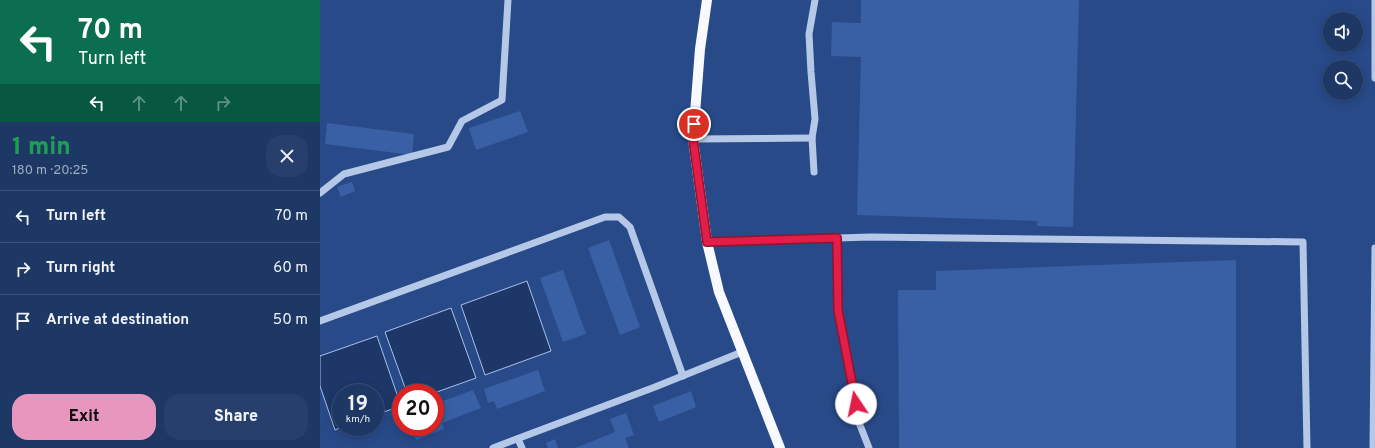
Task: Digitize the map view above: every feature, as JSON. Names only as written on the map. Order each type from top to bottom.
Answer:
[{"type":"main road","points":[[707,0],[700,49],[693,139],[707,242],[719,292],[780,448]]},
{"type":"street","points":[[320,193],[344,174],[448,147],[462,121],[502,100],[508,0]]},
{"type":"street","points":[[814,172],[812,138],[815,119],[809,34],[815,0]]},
{"type":"street","points":[[1375,0],[1375,78]]},
{"type":"street","points":[[693,139],[812,138]]},
{"type":"street","points":[[320,321],[605,217],[619,217],[630,226],[683,376]]},
{"type":"street","points":[[707,242],[837,238],[1303,242],[1307,448]]},
{"type":"street","points":[[837,238],[838,310],[858,420],[869,448]]},
{"type":"street","points":[[1374,448],[1375,248]]},
{"type":"street","points":[[493,448],[742,352]]},
{"type":"street","points":[[518,439],[522,448]]},
{"type":"water","points":[[527,281],[551,351],[485,375],[461,305]]},
{"type":"water","points":[[451,308],[476,378],[444,389],[444,384],[404,384],[385,332]]},
{"type":"water","points":[[377,336],[393,384],[392,384],[392,409],[384,412],[384,384],[332,384],[332,421],[320,386],[320,356]]},
{"type":"building","points":[[861,0],[1079,0],[1073,227],[1037,226],[1037,221],[857,215],[861,57],[831,56],[832,22],[861,23]]},
{"type":"building","points":[[520,111],[528,132],[476,150],[469,128]]},
{"type":"building","points":[[327,123],[414,134],[412,155],[325,144]]},
{"type":"building","points":[[352,182],[355,191],[341,197],[337,187]]},
{"type":"building","points":[[609,240],[640,327],[620,335],[588,248]]},
{"type":"building","points":[[1236,260],[1236,448],[899,448],[898,290],[936,290],[936,271]]},
{"type":"building","points":[[563,270],[586,334],[563,342],[540,278]]},
{"type":"building","points":[[538,370],[545,391],[497,409],[494,401],[488,403],[484,389]]},
{"type":"building","points":[[473,390],[481,408],[444,422],[444,401]]},
{"type":"building","points":[[691,391],[696,407],[659,422],[653,406]]},
{"type":"building","points":[[626,413],[634,435],[625,438],[629,448],[575,448],[615,432],[610,419]]},
{"type":"building","points":[[414,436],[426,436],[416,440]]},
{"type":"building","points":[[555,439],[558,448],[548,448],[546,443]]},
{"type":"route","points":[[694,124],[693,139],[707,242],[837,238],[838,310],[856,404]]}]
